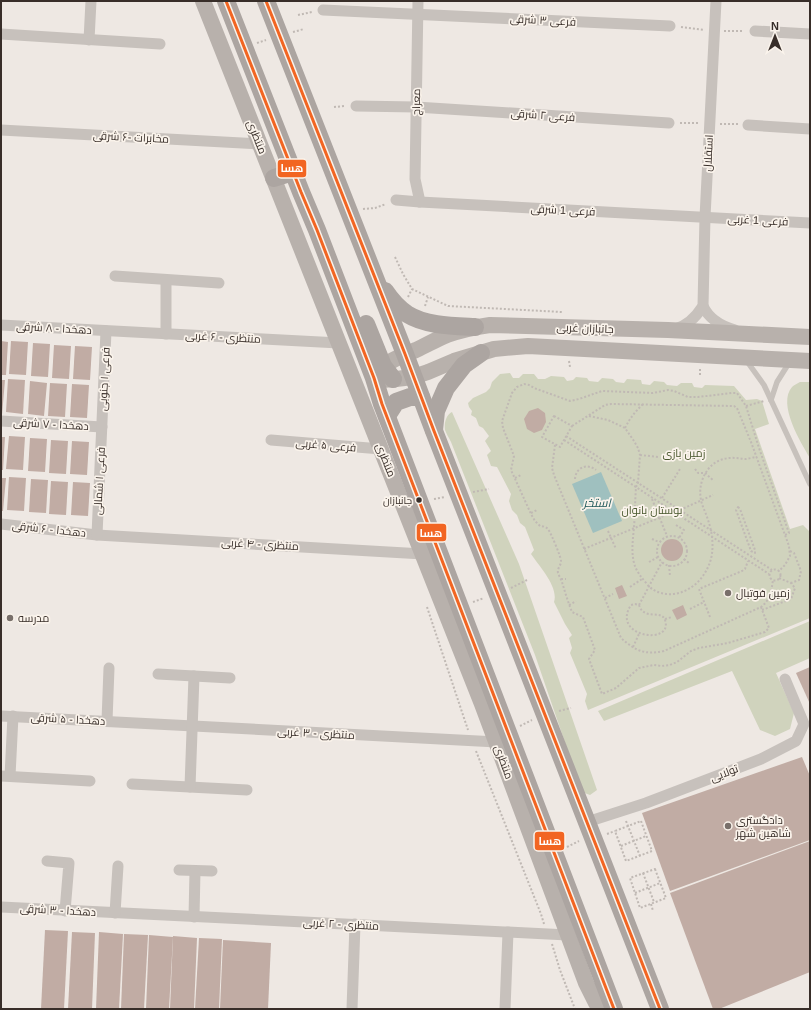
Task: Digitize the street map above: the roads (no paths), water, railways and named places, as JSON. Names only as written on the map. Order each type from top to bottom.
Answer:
[{"type":"main road","name":"منتظری","points":[[226,1],[317,230],[381,375],[387,416],[614,1009]]},
{"type":"main road","points":[[266,1],[660,1009]]},
{"type":"main road","points":[[274,178],[293,172]]},
{"type":"main road","points":[[317,230],[340,258],[362,312],[381,375]]},
{"type":"main road","points":[[375,280],[395,304],[407,314],[423,320],[441,324],[475,327]]},
{"type":"main road","points":[[362,312],[369,315],[373,314],[380,311],[385,304]]},
{"type":"main road","points":[[434,431],[436,411],[446,388],[464,365],[487,351]]},
{"type":"main road","points":[[387,416],[396,402],[410,397],[421,397]]},
{"type":"street","points":[[89,40],[92,1]]},
{"type":"street","name":"منتظری","points":[[203,1],[497,742],[586,982],[596,1003],[602,1009]]},
{"type":"street","name":"معراج","points":[[418,1],[415,179],[420,202]]},
{"type":"street","name":"استقلال","points":[[703,306],[705,217],[716,1]]},
{"type":"street","name":"فرعی ۳ شرقی","points":[[323,10],[670,26]]},
{"type":"street","points":[[755,31],[810,34]]},
{"type":"street","points":[[1,34],[160,44]]},
{"type":"street","name":"فرعی ۲ شرقی","points":[[356,106],[416,107],[669,123]]},
{"type":"street","points":[[748,125],[810,129]]},
{"type":"street","name":"مخابرات -۶ شرقی","points":[[1,130],[260,144]]},
{"type":"street","name":"فرعی 1 شرقی","points":[[396,200],[705,217]]},
{"type":"street","name":"فرعی 1 غربی","points":[[705,217],[810,223]]},
{"type":"street","points":[[115,276],[219,283]]},
{"type":"street","points":[[166,280],[166,334]]},
{"type":"street","points":[[668,330],[682,327],[699,313],[703,306]]},
{"type":"street","points":[[703,306],[706,313],[721,325],[749,334]]},
{"type":"street","name":"دهخدا - ۸ شرقی","points":[[1,325],[106,331]]},
{"type":"street","name":"جانبازان غربی","points":[[381,375],[405,354],[447,335],[475,327],[490,325],[668,330],[810,337]]},
{"type":"street","name":"منتظری - ۶ غربی","points":[[106,331],[339,343]]},
{"type":"street","name":"فرعی ۱ جنوبی","points":[[102,427],[106,331]]},
{"type":"street","points":[[447,335],[444,341],[445,346],[450,350],[487,351]]},
{"type":"street","name":"جانبازان غربی","points":[[381,375],[413,377],[454,361],[487,351],[528,346],[810,361]]},
{"type":"street","name":"دهخدا - ۷ شرقی","points":[[1,421],[102,427]]},
{"type":"street","name":"فرعی ۱ شمالی","points":[[96,534],[102,427]]},
{"type":"street","name":"فرعی ۵ غربی","points":[[271,440],[381,450]]},
{"type":"street","name":"دهخدا - ۶ شرقی","points":[[1,524],[96,534]]},
{"type":"street","name":"منتظری - ۴ غربی","points":[[96,534],[423,554]]},
{"type":"street","points":[[107,721],[109,668]]},
{"type":"street","points":[[158,674],[230,678]]},
{"type":"street","points":[[190,787],[194,676]]},
{"type":"street","name":"تولایی","points":[[587,822],[646,803],[761,759],[796,741],[804,724],[785,679]]},
{"type":"street","name":"دهخدا - ۵ شرقی","points":[[1,716],[136,723]]},
{"type":"street","points":[[13,716],[6,776],[90,781]]},
{"type":"street","name":"منتظری - ۳ غربی","points":[[136,723],[497,742]]},
{"type":"street","points":[[132,784],[247,790]]},
{"type":"street","points":[[47,861],[69,863],[65,911]]},
{"type":"street","points":[[115,913],[118,866]]},
{"type":"street","points":[[179,870],[212,871]]},
{"type":"street","points":[[194,917],[196,871]]},
{"type":"street","name":"دهخدا - ۳ شرقی","points":[[1,908],[115,913]]},
{"type":"street","name":"منتظری - ۲ غربی","points":[[115,913],[568,935]]},
{"type":"street","points":[[352,1009],[356,924]]},
{"type":"street","points":[[505,1009],[508,932]]},
{"type":"lane","points":[[745,358],[764,385],[810,484]]},
{"type":"lane","points":[[771,400],[777,382],[791,360]]},
{"type":"water","name":"استخر","points":[[601,472],[622,521],[593,533],[572,484]]},
{"type":"place","name":"جانبازان","points":[[419,500]]},
{"type":"place","name":"زمین فوتبال","points":[[728,593]]},
{"type":"place","name":"مدرسه","points":[[10,618]]},
{"type":"place","name":"دادگستری شاهین شهر","points":[[728,826]]},
{"type":"park label","name":"زمین بازی","points":[[684,453]]},
{"type":"park label","name":"بوستان بانوان","points":[[652,510]]}]
